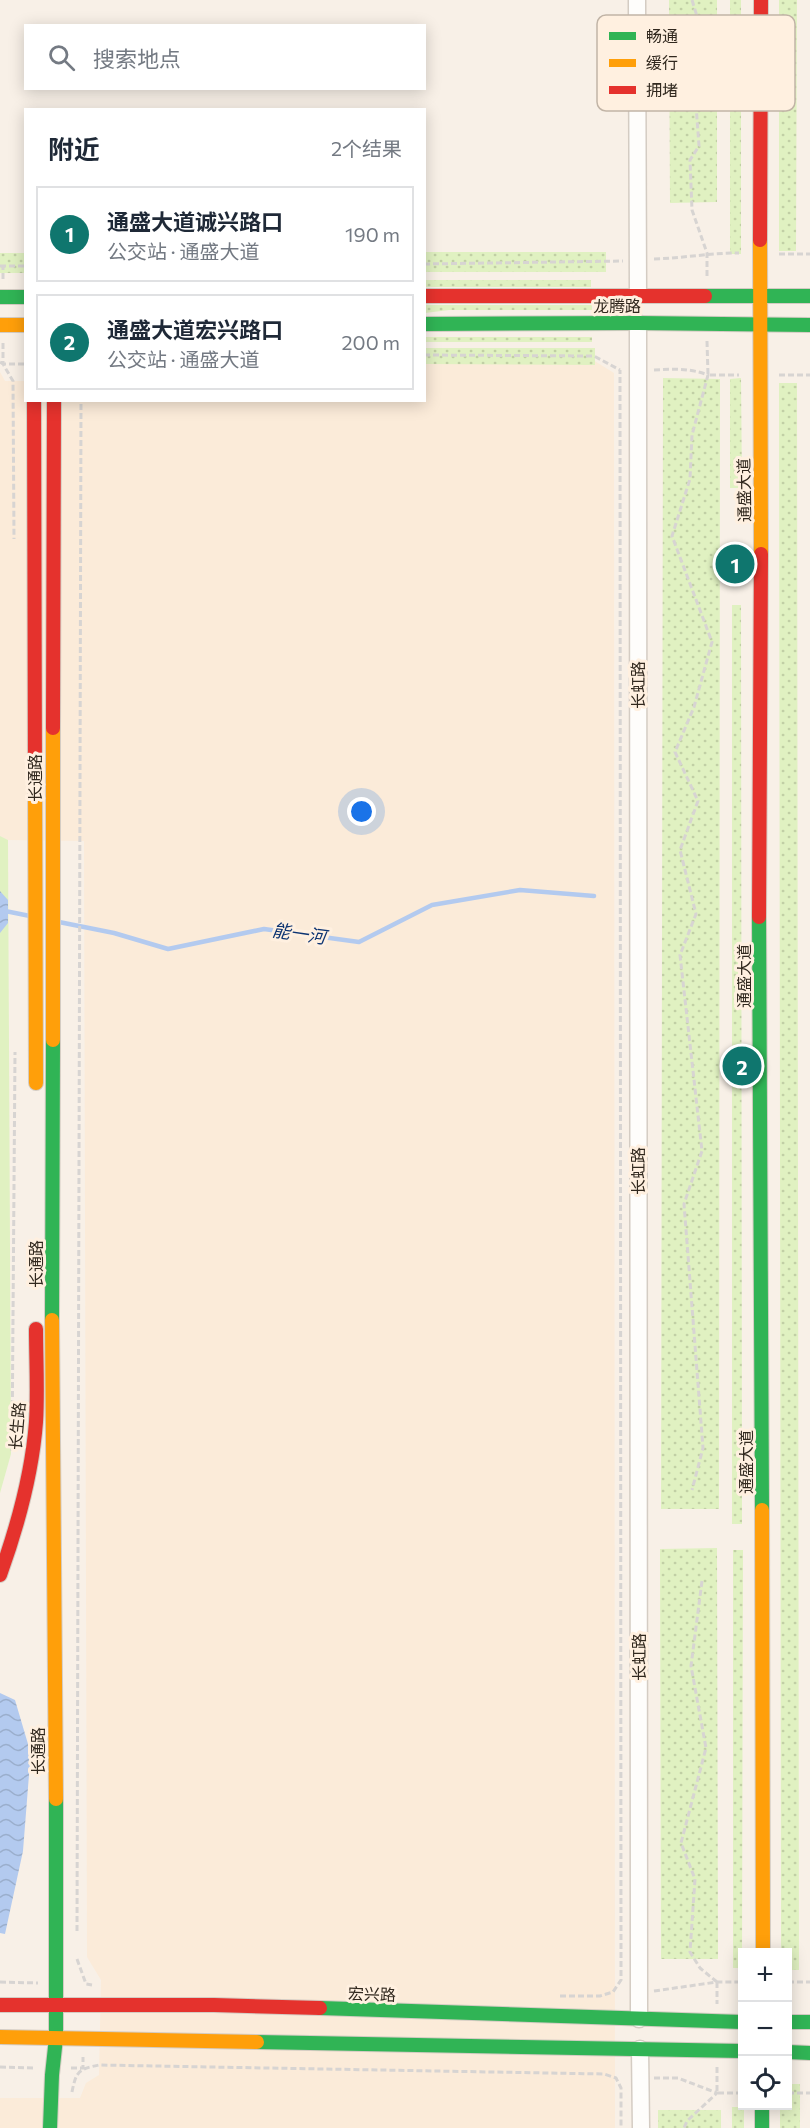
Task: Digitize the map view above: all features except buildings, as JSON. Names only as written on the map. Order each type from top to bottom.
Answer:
[{"type":"main road","name":"通盛大道","points":[[762,0],[762,15]]},
{"type":"main road","name":"通盛大道","points":[[761,111],[759,783],[763,1948]]},
{"type":"main road","name":"龙腾路","points":[[426,296],[810,296]]},
{"type":"main road","points":[[0,297],[24,297]]},
{"type":"main road","name":"龙腾路","points":[[426,324],[810,325]]},
{"type":"main road","points":[[0,325],[24,325]]},
{"type":"main road","name":"长通路","points":[[34,402],[36,1093]]},
{"type":"main road","name":"长通路","points":[[50,2128],[56,2038],[52,1369],[54,402]]},
{"type":"main road","name":"长通路","points":[[36,1312],[36,1347]]},
{"type":"main road","name":"长生路","points":[[0,1575],[14,1538],[29,1470],[36,1421],[36,1347]]},
{"type":"main road","name":"宏兴路","points":[[0,2005],[214,2005],[738,2022]]},
{"type":"main road","points":[[792,2022],[810,2022]]},
{"type":"main road","points":[[0,2037],[738,2051]]},
{"type":"main road","points":[[792,2052],[810,2053]]},
{"type":"main road","points":[[762,2110],[762,2128]]},
{"type":"street","points":[[637,0],[637,15]]},
{"type":"street","points":[[637,111],[638,296]]},
{"type":"street","name":"长虹路","points":[[638,323],[639,2019]]},
{"type":"street","points":[[640,2049],[641,2128]]},
{"type":"path","points":[[692,0],[697,15]]},
{"type":"path","points":[[651,260],[697,257],[707,253],[692,210],[690,160],[699,146],[696,111]]},
{"type":"path","points":[[426,264],[629,261]]},
{"type":"path","points":[[0,266],[24,266]]},
{"type":"path","points":[[426,355],[594,356],[620,370],[630,370]]},
{"type":"path","points":[[652,370],[684,369],[708,375],[692,435],[690,479],[672,536],[712,642],[694,707],[675,752],[698,801],[680,850],[696,914],[680,956],[702,1151],[684,1204],[703,1448],[692,1490]]},
{"type":"path","points":[[613,1992],[621,1980],[620,370]]},
{"type":"path","points":[[77,1935],[81,402]]},
{"type":"path","points":[[12,1462],[15,1047]]},
{"type":"path","points":[[702,1581],[691,1666],[706,1748],[681,1843],[695,1879],[690,1952],[700,1968],[717,1982]]},
{"type":"path","points":[[77,1959],[86,1984],[95,1986]]},
{"type":"path","points":[[553,1995],[600,1996],[613,1992],[662,1991],[717,1982],[738,1982]]},
{"type":"path","points":[[792,1982],[810,1982]]},
{"type":"path","points":[[70,2097],[75,2076],[83,2068],[99,2065],[604,2074],[616,2078],[621,2088],[621,2128]]},
{"type":"path","points":[[640,2078],[678,2078],[717,2093],[687,2121],[684,2128]]},
{"type":"path","points":[[792,2093],[810,2093]]},
{"type":"shaded area","points":[[426,359],[593,360],[614,373],[615,2128],[0,2128],[0,2098],[80,2098],[86,2083],[99,2075],[101,1980],[87,1957],[84,841],[8,840],[0,836],[0,372],[5,381],[24,381],[24,402],[426,402]]},
{"type":"green space","points":[[669,0],[717,0],[717,15],[669,15]]},
{"type":"green space","points":[[730,0],[741,0],[741,15],[730,15]]},
{"type":"green space","points":[[779,0],[797,0],[796,251],[779,251],[779,111],[795,111],[795,15],[779,15]]},
{"type":"green space","points":[[670,111],[717,111],[717,202],[670,203]]},
{"type":"green space","points":[[730,111],[741,111],[741,254],[730,254]]},
{"type":"green space","points":[[426,252],[606,252],[606,272],[426,272]]},
{"type":"green space","points":[[0,253],[24,253],[24,273],[0,273]]},
{"type":"green space","points":[[426,280],[591,280],[591,287],[426,287]]},
{"type":"green space","points":[[426,305],[592,305],[592,310],[449,310],[426,313]]},
{"type":"green space","points":[[426,337],[592,337],[592,342],[426,342]]},
{"type":"green space","points":[[426,348],[595,348],[595,365],[426,364]]},
{"type":"green space","points":[[663,378],[720,379],[719,1509],[661,1509]]},
{"type":"green space","points":[[741,378],[742,488],[730,488],[730,379]]},
{"type":"green space","points":[[779,383],[797,383],[799,1970],[792,1970],[792,1948],[781,1948]]},
{"type":"green space","points":[[732,605],[741,605],[742,1524],[732,1524]]},
{"type":"green space","points":[[0,836],[8,840],[11,1454],[0,1493]]},
{"type":"green space","points":[[717,1548],[718,1959],[661,1959],[660,1549]]},
{"type":"green space","points":[[733,1550],[743,1550],[742,1948],[738,1948],[738,1968],[733,1968]]},
{"type":"green space","points":[[792,2084],[800,2084],[800,2128],[780,2128],[780,2110],[792,2110]]},
{"type":"green space","points":[[732,2107],[738,2107],[738,2110],[744,2110],[744,2128],[732,2128]]},
{"type":"green space","points":[[658,2110],[721,2110],[721,2128],[658,2128]]},
{"type":"water","points":[[0,891],[8,900],[8,923],[0,933]]},
{"type":"water","points":[[0,1693],[15,1700],[28,1744],[30,1762],[23,1851],[5,1934],[0,1933]]},
{"type":"waterway","name":"能一河","points":[[59,922],[114,933],[168,949],[264,929],[359,942],[432,905],[520,890],[594,896]]},
{"type":"waterway","name":"能一河","points":[[0,910],[30,916]]},
{"type":"traffic: fast","points":[[705,296],[810,296]]},
{"type":"traffic: fast","points":[[0,297],[24,297]]},
{"type":"traffic: fast","points":[[426,324],[810,325]]},
{"type":"traffic: fast","points":[[759,917],[762,1510]]},
{"type":"traffic: fast","points":[[52,1320],[53,1040]]},
{"type":"traffic: fast","points":[[50,2128],[56,2038],[56,1799]]},
{"type":"traffic: fast","points":[[320,2008],[738,2022]]},
{"type":"traffic: fast","points":[[792,2022],[810,2022]]},
{"type":"traffic: fast","points":[[257,2042],[738,2051]]},
{"type":"traffic: fast","points":[[792,2052],[810,2053]]},
{"type":"traffic: fast","points":[[762,2110],[762,2128]]},
{"type":"traffic: slow","points":[[760,240],[761,554]]},
{"type":"traffic: slow","points":[[0,325],[24,325]]},
{"type":"traffic: slow","points":[[53,728],[53,1040]]},
{"type":"traffic: slow","points":[[35,784],[36,1083]]},
{"type":"traffic: slow","points":[[52,1320],[56,1799]]},
{"type":"traffic: slow","points":[[762,1510],[763,1948]]},
{"type":"traffic: slow","points":[[0,2037],[257,2042]]},
{"type":"traffic: jam","points":[[761,0],[761,15]]},
{"type":"traffic: jam","points":[[760,240],[761,111]]},
{"type":"traffic: jam","points":[[426,296],[705,296]]},
{"type":"traffic: jam","points":[[34,402],[35,784]]},
{"type":"traffic: jam","points":[[53,728],[54,402]]},
{"type":"traffic: jam","points":[[759,917],[761,554]]},
{"type":"traffic: jam","points":[[0,1575],[28,1480],[34,1441],[37,1410],[36,1329]]},
{"type":"traffic: jam","points":[[0,2005],[214,2005],[320,2008]]},
{"type":"place","name":"通盛大道诚兴路口","points":[[735,564]]},
{"type":"place","name":"通盛大道宏兴路口","points":[[742,1066]]}]
